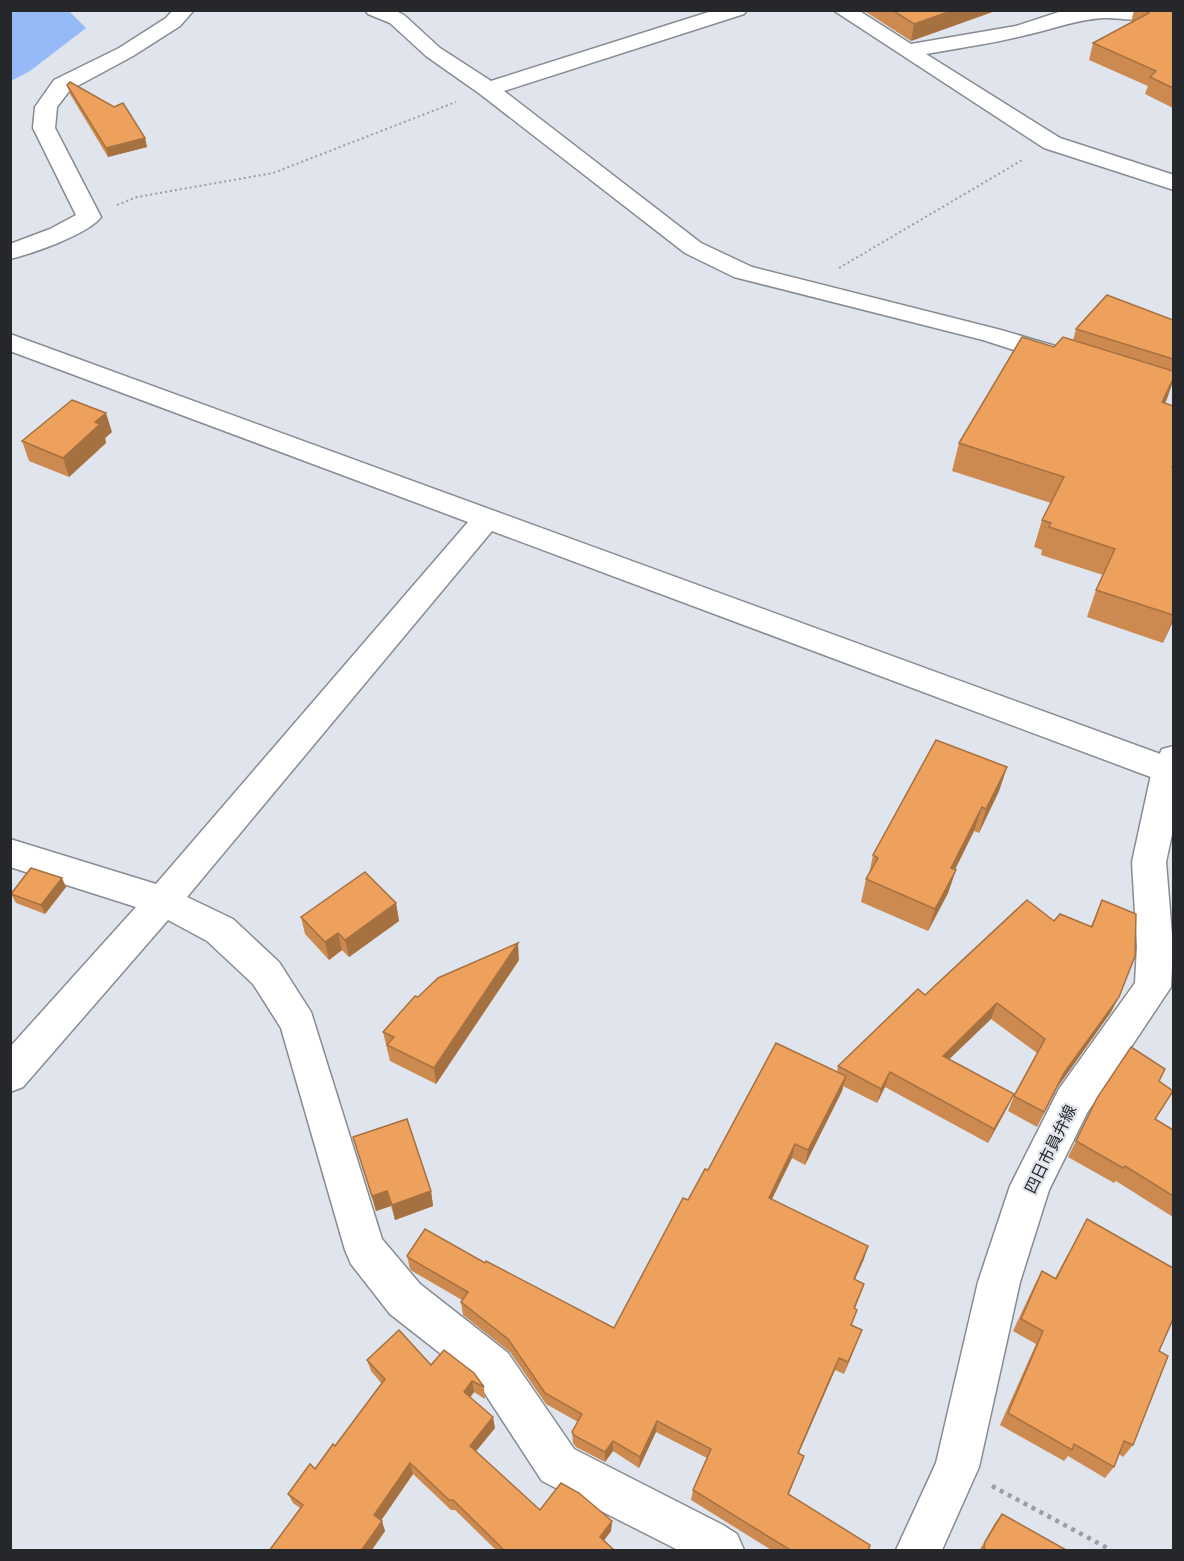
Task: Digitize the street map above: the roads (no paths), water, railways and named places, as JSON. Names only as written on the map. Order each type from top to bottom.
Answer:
[{"type":"street","points":[[10,252],[58,234],[89,217],[44,128],[46,107],[62,85],[126,52],[174,22],[184,10]]},
{"type":"street","points":[[375,10],[397,19],[433,52],[488,89],[693,248],[743,272],[992,336],[1083,363]]},
{"type":"street","points":[[488,89],[737,10]]},
{"type":"street","points":[[843,10],[1052,142],[1173,183]]},
{"type":"street","points":[[909,51],[1019,31],[1071,15],[1105,12],[1148,14],[1156,10]]},
{"type":"street","points":[[10,342],[486,519],[1171,764]]},
{"type":"street","points":[[10,1075],[163,901],[486,519]]},
{"type":"street","name":"四日市員弁線","points":[[919,1551],[957,1467],[999,1282],[1029,1186],[1073,1101],[1153,987],[1155,947],[1149,862],[1171,764]]},
{"type":"street","points":[[10,853],[163,901],[220,930],[266,973],[298,1023],[365,1250],[405,1299],[493,1368],[558,1465],[707,1541],[721,1551]]}]
